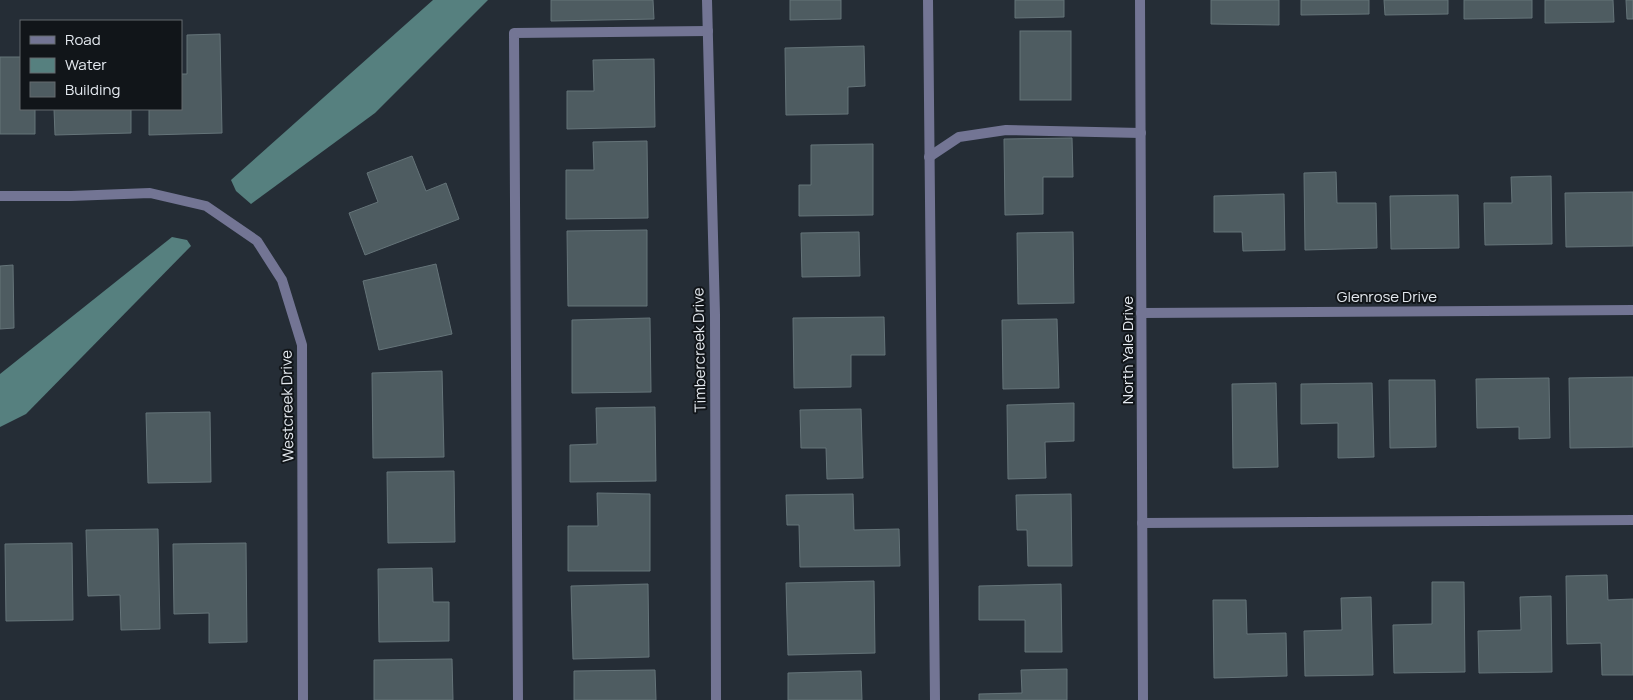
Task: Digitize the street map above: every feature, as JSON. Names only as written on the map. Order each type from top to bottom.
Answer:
[{"type":"street","name":"Timbercreek Drive","points":[[707,0],[715,315],[716,700]]},
{"type":"street","points":[[928,0],[935,700]]},
{"type":"street","name":"North Yale Drive","points":[[1140,0],[1142,700]]},
{"type":"street","points":[[518,700],[514,33],[708,31]]},
{"type":"street","points":[[929,157],[960,137],[1006,130],[1141,133]]},
{"type":"street","name":"Westcreek Drive","points":[[0,196],[150,193],[206,206],[257,241],[282,280],[302,345],[303,700]]},
{"type":"street","name":"Glenrose Drive","points":[[1141,313],[1633,310]]},
{"type":"street","points":[[1142,523],[1633,520]]},
{"type":"water","points":[[433,0],[488,0],[375,113],[251,204],[236,191],[231,180]]},
{"type":"water","points":[[172,237],[187,240],[191,246],[26,414],[0,427],[0,374]]},
{"type":"building","points":[[551,0],[653,0],[654,19],[551,21]]},
{"type":"building","points":[[790,0],[841,0],[841,19],[790,20]]},
{"type":"building","points":[[1015,0],[1064,0],[1064,17],[1015,18]]},
{"type":"building","points":[[1211,0],[1279,0],[1279,25],[1211,24]]},
{"type":"building","points":[[1301,0],[1369,0],[1369,14],[1301,15]]},
{"type":"building","points":[[1384,0],[1448,0],[1448,14],[1385,15]]},
{"type":"building","points":[[1464,0],[1532,0],[1532,18],[1464,19]]},
{"type":"building","points":[[1545,0],[1613,0],[1614,22],[1545,23]]},
{"type":"building","points":[[1626,0],[1633,0],[1633,19],[1627,19]]},
{"type":"building","points":[[1020,31],[1071,31],[1071,100],[1020,100]]},
{"type":"building","points":[[220,34],[222,133],[149,135],[149,110],[182,110],[182,74],[187,74],[187,35]]},
{"type":"building","points":[[864,46],[865,86],[848,87],[848,114],[786,115],[785,48]]},
{"type":"building","points":[[0,57],[20,57],[20,110],[35,110],[35,134],[0,134]]},
{"type":"building","points":[[654,59],[655,127],[567,129],[567,91],[594,91],[593,60]]},
{"type":"building","points":[[54,110],[131,110],[131,133],[55,135]]},
{"type":"building","points":[[1072,138],[1073,177],[1043,177],[1043,214],[1005,215],[1004,139]]},
{"type":"building","points":[[647,141],[648,218],[566,219],[566,170],[594,170],[593,142]]},
{"type":"building","points":[[873,144],[873,215],[799,216],[799,185],[811,185],[811,145]]},
{"type":"building","points":[[412,156],[426,191],[446,183],[459,219],[365,255],[349,213],[378,202],[367,173]]},
{"type":"building","points":[[1336,172],[1337,203],[1376,203],[1377,248],[1305,250],[1304,173]]},
{"type":"building","points":[[1551,176],[1552,244],[1485,245],[1484,203],[1512,203],[1511,177]]},
{"type":"building","points":[[1633,192],[1633,246],[1566,247],[1565,193]]},
{"type":"building","points":[[1284,194],[1285,250],[1243,251],[1242,232],[1214,232],[1214,196]]},
{"type":"building","points":[[1458,195],[1459,248],[1391,249],[1390,196]]},
{"type":"building","points":[[647,230],[647,306],[568,306],[567,231]]},
{"type":"building","points":[[859,232],[860,276],[802,277],[801,233]]},
{"type":"building","points":[[1073,232],[1074,303],[1018,304],[1017,233]]},
{"type":"building","points":[[436,264],[452,334],[379,350],[363,281]]},
{"type":"building","points":[[13,265],[14,328],[0,329],[0,266]]},
{"type":"building","points":[[884,317],[885,355],[851,355],[851,387],[794,388],[793,318]]},
{"type":"building","points":[[650,318],[651,392],[572,393],[572,320]]},
{"type":"building","points":[[1057,319],[1059,388],[1003,389],[1002,320]]},
{"type":"building","points":[[442,371],[444,457],[373,458],[372,373]]},
{"type":"building","points":[[1633,377],[1633,447],[1570,448],[1569,378]]},
{"type":"building","points":[[1549,378],[1550,438],[1519,439],[1519,427],[1477,428],[1476,379]]},
{"type":"building","points":[[1389,380],[1435,380],[1436,447],[1390,448]]},
{"type":"building","points":[[1276,383],[1278,467],[1233,468],[1232,384]]},
{"type":"building","points":[[1372,383],[1374,457],[1338,458],[1338,423],[1301,424],[1301,384]]},
{"type":"building","points":[[1074,403],[1074,441],[1045,442],[1046,478],[1008,479],[1007,405]]},
{"type":"building","points":[[655,407],[656,481],[570,482],[570,445],[597,444],[596,408]]},
{"type":"building","points":[[861,409],[863,478],[827,479],[826,448],[801,448],[800,410]]},
{"type":"building","points":[[210,412],[211,482],[148,483],[146,413]]},
{"type":"building","points":[[454,471],[455,542],[388,543],[387,472]]},
{"type":"building","points":[[597,493],[650,494],[650,571],[568,571],[568,526],[598,526]]},
{"type":"building","points":[[853,494],[854,530],[899,529],[900,566],[800,567],[799,525],[787,525],[786,495]]},
{"type":"building","points":[[1071,494],[1072,566],[1028,566],[1027,530],[1017,530],[1016,495]]},
{"type":"building","points":[[158,529],[160,629],[121,630],[120,595],[88,596],[86,530]]},
{"type":"building","points":[[72,543],[73,620],[6,621],[5,544]]},
{"type":"building","points":[[246,543],[247,642],[209,643],[209,613],[174,614],[173,544]]},
{"type":"building","points":[[432,568],[433,602],[449,602],[449,641],[379,642],[378,569]]},
{"type":"building","points":[[1607,575],[1608,600],[1633,599],[1633,675],[1602,675],[1601,643],[1567,644],[1566,576]]},
{"type":"building","points":[[874,581],[875,653],[788,655],[786,583]]},
{"type":"building","points":[[1432,582],[1464,582],[1465,672],[1394,673],[1393,625],[1432,624]]},
{"type":"building","points":[[648,584],[649,657],[573,659],[571,586]]},
{"type":"building","points":[[1061,584],[1062,652],[1025,652],[1025,620],[979,620],[979,586]]},
{"type":"building","points":[[1551,596],[1552,672],[1479,673],[1478,631],[1521,630],[1520,597]]},
{"type":"building","points":[[1371,597],[1373,675],[1305,676],[1304,631],[1342,630],[1341,598]]},
{"type":"building","points":[[1213,600],[1246,600],[1247,634],[1286,633],[1287,676],[1214,678]]},
{"type":"building","points":[[452,659],[453,700],[374,700],[374,660]]},
{"type":"building","points":[[1067,669],[1067,700],[979,700],[979,694],[1022,693],[1021,670]]},
{"type":"building","points":[[655,670],[656,700],[574,700],[574,671]]},
{"type":"building","points":[[861,671],[862,700],[788,700],[788,673]]}]
